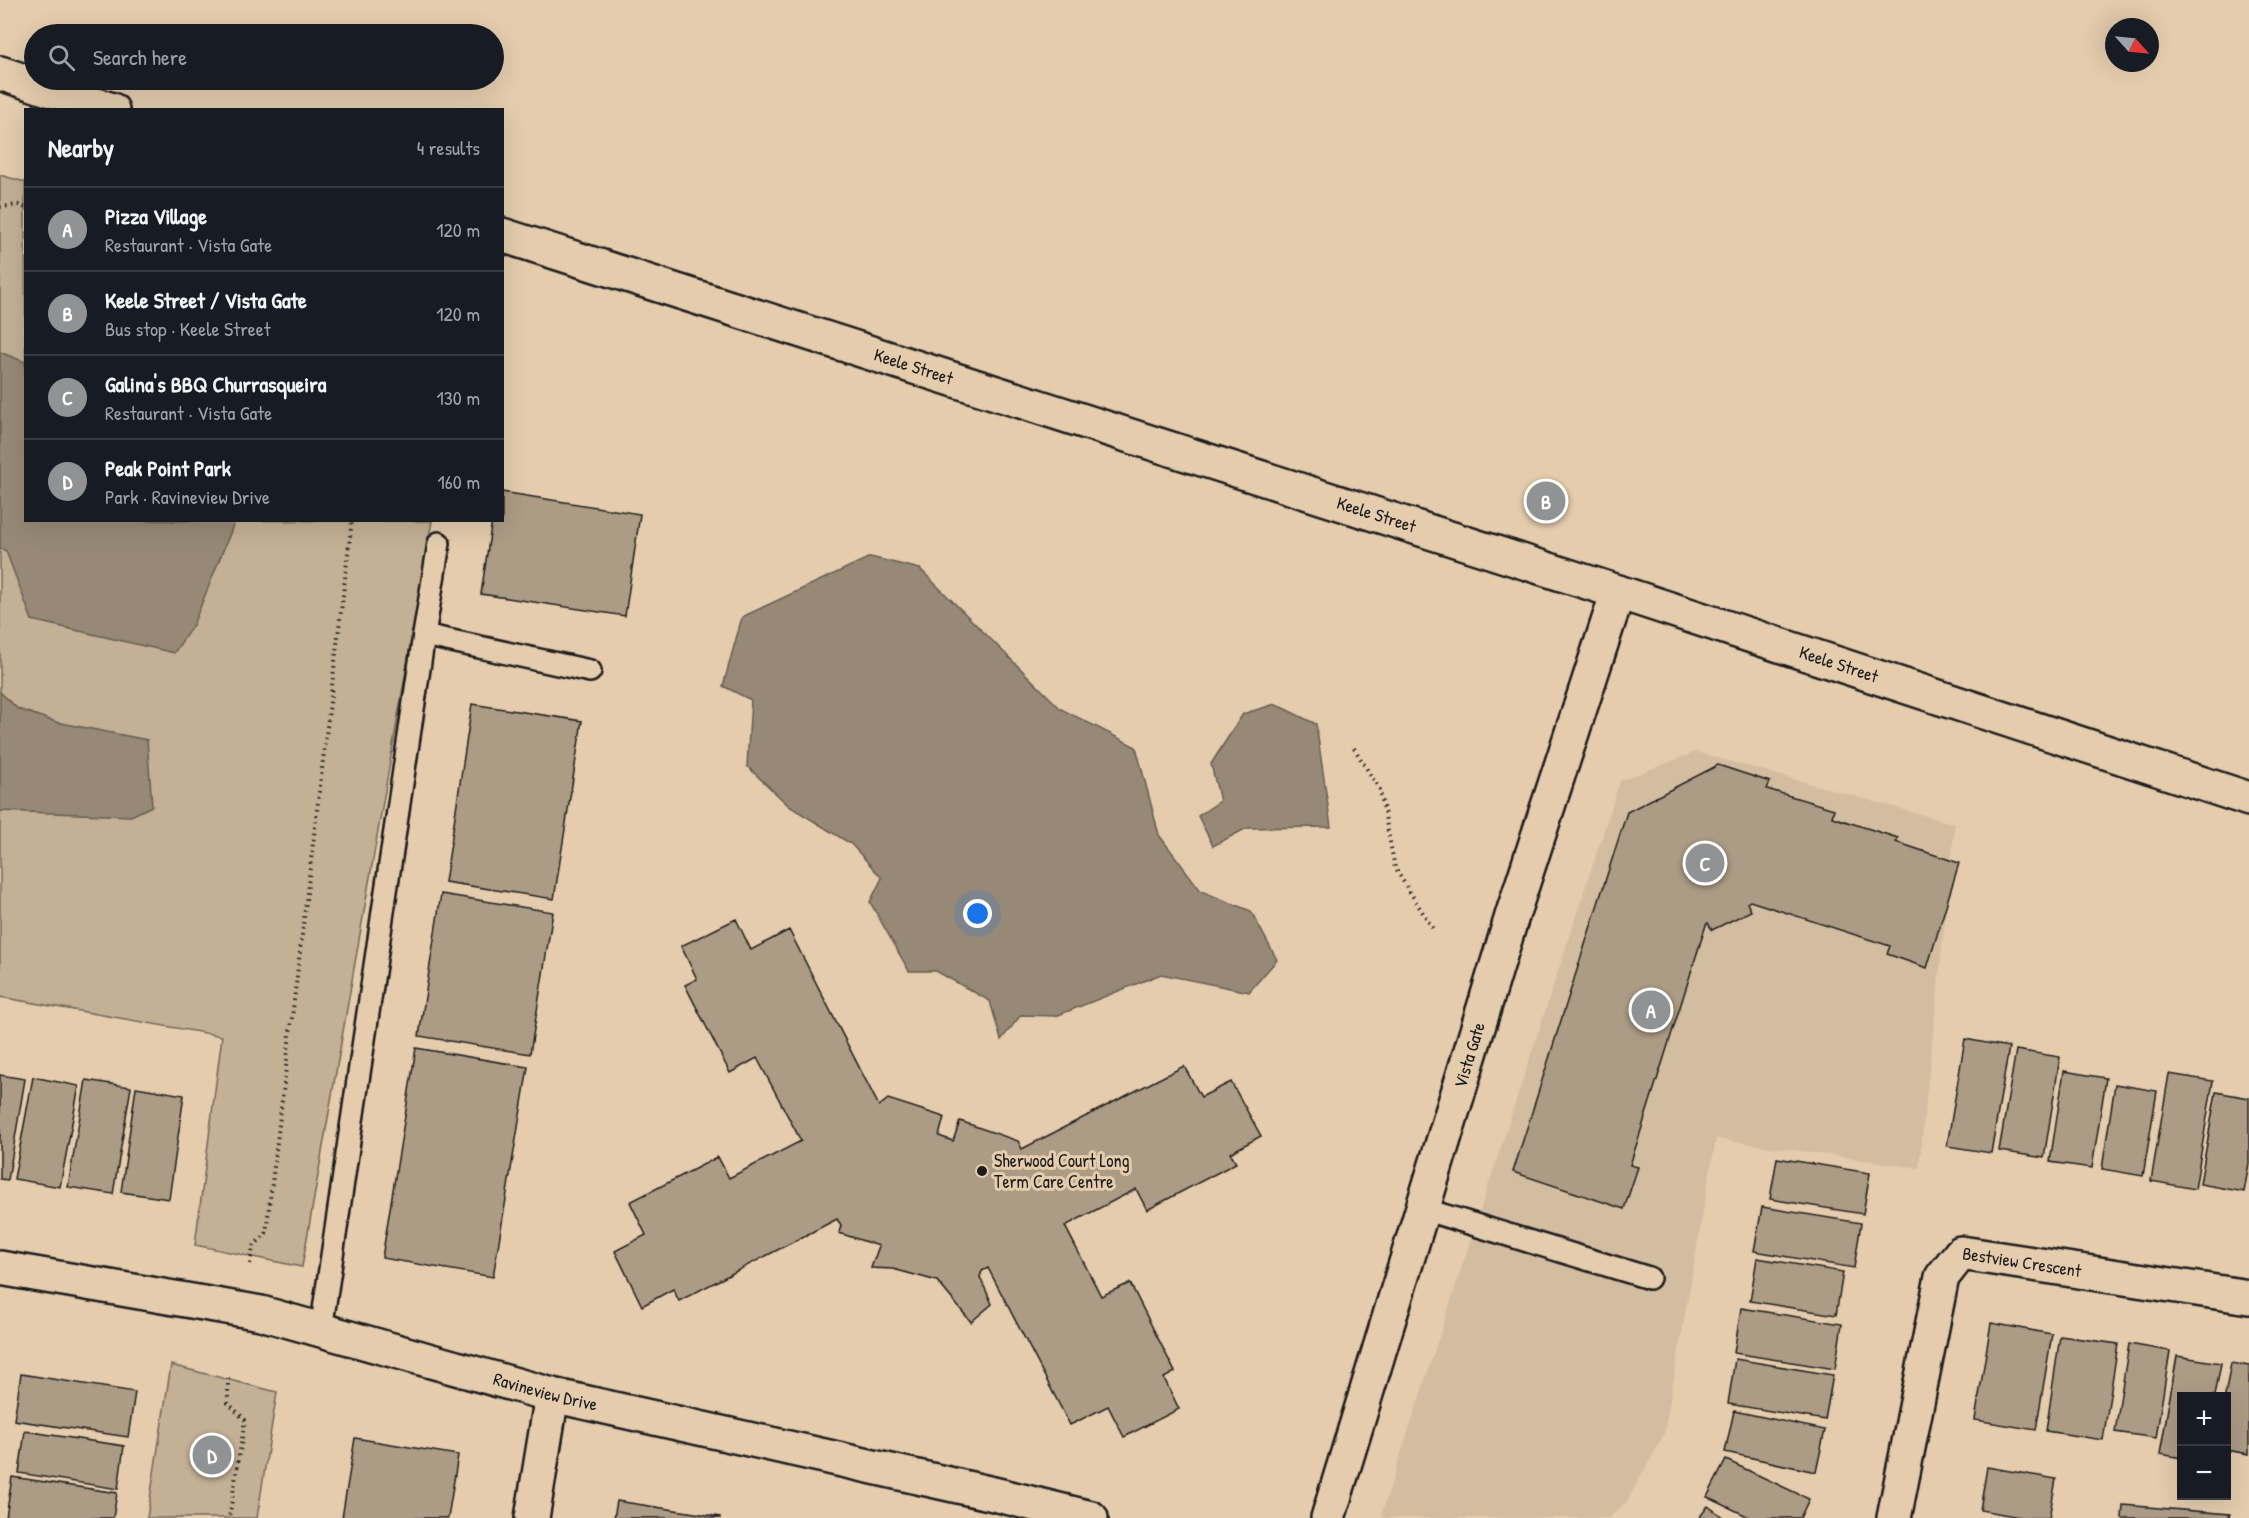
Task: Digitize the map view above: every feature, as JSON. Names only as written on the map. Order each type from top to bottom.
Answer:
[{"type":"street","points":[[0,74],[24,82]]},
{"type":"street","points":[[50,90],[106,108]]},
{"type":"street","name":"Keele Street","points":[[504,236],[1618,592],[2249,799]]},
{"type":"street","name":"Vista Gate","points":[[1328,1518],[1513,914],[1618,592]]},
{"type":"street","name":"Bestview Crescent","points":[[1894,1518],[1942,1277],[1961,1253],[2249,1297]]},
{"type":"street","name":"Ravineview Drive","points":[[0,1268],[261,1312],[552,1395],[995,1506],[1091,1518]]},
{"type":"street","points":[[532,1518],[552,1395]]},
{"type":"lane","points":[[321,1330],[439,543]]},
{"type":"lane","points":[[424,635],[590,671]]},
{"type":"lane","points":[[1424,1209],[1649,1278]]},
{"type":"path","points":[[0,207],[18,205],[24,207]]},
{"type":"path","points":[[250,1264],[253,1247],[266,1233],[352,522]]},
{"type":"path","points":[[1354,748],[1380,790],[1395,868],[1432,929]]},
{"type":"path","points":[[228,1378],[228,1403],[244,1420],[229,1518]]},
{"type":"shaded area","points":[[0,175],[24,182],[24,522],[432,522],[302,1267],[195,1245],[222,1036],[0,997]]},
{"type":"shaded area","points":[[0,352],[24,362],[24,522],[235,522],[193,625],[174,653],[32,620],[6,551],[0,548]]},
{"type":"shaded area","points":[[870,557],[920,569],[1061,709],[1136,747],[1159,835],[1201,891],[1251,911],[1277,960],[1249,992],[1161,974],[1056,1016],[1021,1015],[1001,1040],[990,1001],[936,971],[909,971],[870,902],[882,878],[851,844],[789,806],[747,766],[751,700],[723,686],[742,617]]},
{"type":"shaded area","points":[[0,692],[18,709],[56,722],[147,740],[152,806],[131,816],[0,811]]},
{"type":"shaded area","points":[[1275,704],[1316,724],[1331,827],[1247,828],[1213,846],[1198,816],[1220,801],[1211,764],[1243,714]]},
{"type":"shaded area","points":[[1696,752],[1955,824],[1919,1168],[1716,1139],[1664,1434],[1628,1500],[1609,1518],[1384,1518],[1382,1512],[1620,781]]},
{"type":"shaded area","points":[[171,1365],[277,1392],[257,1518],[147,1518]]},
{"type":"building","points":[[504,492],[640,514],[625,616],[481,594],[492,522],[504,522]]},
{"type":"building","points":[[472,704],[582,721],[554,899],[445,882]]},
{"type":"building","points":[[1718,765],[1770,782],[1767,789],[1834,809],[1832,817],[1898,838],[1896,842],[1959,863],[1927,968],[1887,954],[1890,946],[1750,901],[1747,903],[1751,911],[1712,930],[1708,923],[1706,925],[1630,1165],[1638,1167],[1624,1209],[1513,1172],[1627,812]]},
{"type":"building","points":[[441,894],[553,912],[530,1054],[419,1036]]},
{"type":"building","name":"Sherwood Court Long Term Care Centre","points":[[736,919],[751,950],[789,930],[879,1106],[888,1099],[944,1117],[939,1136],[953,1141],[960,1121],[1018,1141],[1022,1149],[1184,1066],[1201,1097],[1231,1082],[1261,1136],[1230,1153],[1236,1163],[1147,1210],[1136,1189],[1065,1226],[1101,1296],[1130,1283],[1175,1372],[1164,1378],[1179,1409],[1124,1437],[1108,1406],[1070,1425],[988,1268],[982,1271],[980,1277],[992,1304],[971,1322],[937,1281],[893,1269],[871,1268],[879,1246],[839,1233],[841,1225],[837,1219],[679,1301],[673,1289],[642,1306],[615,1251],[646,1235],[630,1202],[718,1157],[729,1178],[801,1141],[757,1058],[730,1073],[685,985],[697,979],[681,946]]},
{"type":"building","points":[[1965,1039],[2009,1047],[1991,1153],[1947,1146]]},
{"type":"building","points":[[416,1048],[528,1067],[493,1277],[382,1258]]},
{"type":"building","points":[[2016,1050],[2060,1057],[2044,1158],[1999,1151]]},
{"type":"building","points":[[2064,1071],[2106,1078],[2092,1168],[2050,1162]]},
{"type":"building","points":[[2169,1074],[2213,1081],[2195,1189],[2151,1181]]},
{"type":"building","points":[[0,1075],[25,1079],[8,1180],[0,1179]]},
{"type":"building","points":[[33,1077],[79,1086],[60,1187],[14,1179]]},
{"type":"building","points":[[86,1080],[131,1087],[113,1194],[68,1187]]},
{"type":"building","points":[[2115,1084],[2157,1091],[2143,1176],[2102,1169]]},
{"type":"building","points":[[136,1087],[184,1095],[169,1199],[121,1192]]},
{"type":"building","points":[[2216,1092],[2249,1098],[2249,1163],[2244,1192],[2200,1184]]},
{"type":"building","points":[[1777,1158],[1870,1173],[1863,1214],[1770,1199]]},
{"type":"building","points":[[1762,1207],[1861,1223],[1854,1268],[1754,1251]]},
{"type":"building","points":[[1757,1258],[1843,1272],[1836,1315],[1750,1301]]},
{"type":"building","points":[[1741,1308],[1842,1324],[1835,1369],[1734,1353]]},
{"type":"building","points":[[1991,1323],[2052,1334],[2036,1430],[1975,1420]]},
{"type":"building","points":[[2060,1336],[2118,1344],[2103,1440],[2046,1431]]},
{"type":"building","points":[[2129,1344],[2170,1351],[2156,1438],[2115,1432]]},
{"type":"building","points":[[2177,1356],[2221,1363],[2216,1392],[2177,1392],[2177,1457],[2160,1454]]},
{"type":"building","points":[[1735,1359],[1833,1375],[1825,1420],[1728,1404]]},
{"type":"building","points":[[2231,1363],[2249,1366],[2249,1454],[2231,1451],[2231,1392],[2226,1392]]},
{"type":"building","points":[[21,1374],[135,1392],[128,1437],[14,1420]]},
{"type":"building","points":[[1734,1411],[1825,1430],[1816,1472],[1725,1452]]},
{"type":"building","points":[[25,1431],[124,1446],[118,1489],[19,1473]]},
{"type":"building","points":[[355,1438],[458,1455],[448,1518],[342,1518]]},
{"type":"building","points":[[1726,1460],[1809,1499],[1800,1518],[1751,1518],[1707,1497]]},
{"type":"building","points":[[1987,1467],[2056,1479],[2049,1518],[2025,1518],[1980,1510]]},
{"type":"building","points":[[12,1477],[117,1493],[113,1518],[6,1518]]},
{"type":"building","points":[[617,1501],[720,1517],[720,1518],[614,1518]]},
{"type":"building","points":[[2123,1505],[2230,1514],[2229,1518],[2122,1518]]},
{"type":"building","points":[[1708,1506],[1724,1518],[1699,1518]]},
{"type":"place","name":"Keele Street / Vista Gate","points":[[1546,501]]},
{"type":"place","name":"Galina's BBQ Churrasqueira","points":[[1705,863]]},
{"type":"place","name":"Pizza Village","points":[[1651,1010]]},
{"type":"place","name":"Sherwood Court Long Term Care Centre","points":[[982,1171]]},
{"type":"place","name":"Peak Point Park","points":[[212,1455]]}]
